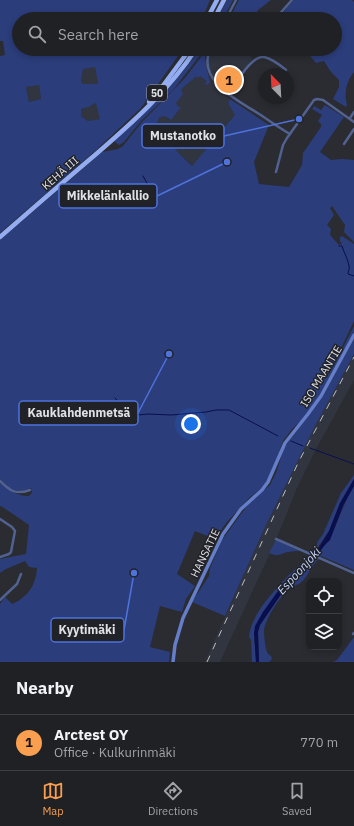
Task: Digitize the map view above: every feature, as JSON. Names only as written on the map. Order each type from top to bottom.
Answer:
[{"type":"highway","points":[[211,12],[217,0]]},
{"type":"highway","points":[[218,12],[224,0]]},
{"type":"highway","name":"KEHÄ III","points":[[132,122],[162,87],[185,56]]},
{"type":"highway","name":"KEHÄ III","points":[[0,237],[132,122],[165,89],[191,56]]},
{"type":"main road","name":"ISO MAANTIE","points":[[285,442],[321,396],[354,336]]},
{"type":"main road","name":"HANSATIE","points":[[173,662],[175,645],[182,618],[201,582],[218,543],[241,509],[262,490],[268,482],[285,442]]},
{"type":"street","points":[[230,12],[236,0]]},
{"type":"street","points":[[281,12],[292,0]]},
{"type":"street","points":[[209,56],[208,62],[211,75],[218,86],[229,95],[290,134]]},
{"type":"street","points":[[229,95],[248,66],[254,60],[265,57],[271,59],[283,68]]},
{"type":"street","points":[[276,172],[283,145],[312,102],[317,99],[323,100],[354,122]]},
{"type":"street","points":[[350,118],[354,112]]},
{"type":"street","points":[[344,144],[354,129]]},
{"type":"street","points":[[0,481],[14,491],[21,492],[30,490]]},
{"type":"street","points":[[0,519],[12,527],[15,531],[11,552],[0,557]]},
{"type":"street","points":[[276,540],[354,573]]},
{"type":"street","points":[[0,600],[18,584],[21,574]]},
{"type":"street","points":[[0,594],[3,597]]},
{"type":"shaded area","points":[[0,0],[210,0],[205,12],[12,12],[12,56],[178,56],[141,108],[95,151],[0,233],[0,56],[5,55],[3,41],[0,41]],"holes":[[[95,67],[98,84],[83,84],[81,82],[83,69]],[[39,85],[41,99],[29,102],[26,87]],[[95,103],[100,119],[88,121],[81,116],[81,109],[89,107]]]},
{"type":"shaded area","points":[[227,0],[233,0],[227,12],[221,12]]},
{"type":"shaded area","points":[[239,0],[271,0],[257,12],[233,12]]},
{"type":"shaded area","points":[[294,0],[352,0],[354,2],[354,72],[349,79],[346,88],[346,107],[333,99],[339,87],[339,80],[331,72],[324,61],[316,63],[310,56],[342,56],[342,12],[283,12]]},
{"type":"shaded area","points":[[195,56],[199,56],[173,90],[141,121],[124,142],[119,145],[114,141],[160,98]]},
{"type":"shaded area","points":[[202,56],[205,56],[210,83],[207,85],[205,84],[207,81],[200,76],[198,78],[196,76],[181,90],[183,94],[176,103],[178,107],[181,107],[171,120],[164,116],[159,118],[153,132],[157,134],[160,128],[163,129],[168,127],[167,133],[171,143],[192,166],[235,115],[228,103],[230,99],[269,125],[254,162],[259,184],[289,187],[302,165],[303,153],[321,127],[321,124],[318,121],[322,115],[312,109],[314,106],[321,110],[325,105],[344,117],[320,152],[331,160],[354,160],[354,242],[344,232],[345,225],[332,206],[330,208],[334,215],[327,225],[331,229],[330,235],[339,245],[342,244],[340,237],[342,236],[354,244],[354,321],[332,367],[326,375],[327,377],[354,326],[354,332],[318,398],[302,420],[292,429],[283,441],[270,477],[262,488],[250,497],[226,523],[215,539],[195,531],[177,574],[195,586],[186,599],[182,612],[160,606],[150,647],[170,652],[169,662],[0,662],[0,604],[5,597],[12,604],[23,598],[33,585],[37,568],[29,567],[25,561],[0,573],[0,559],[26,554],[29,525],[1,506],[0,507],[0,483],[13,492],[25,496],[29,496],[32,491],[31,488],[21,491],[14,490],[0,479],[0,240],[102,152],[118,149],[123,146],[142,122],[185,78]]},
{"type":"shaded area","points":[[208,56],[251,56],[252,59],[226,96],[230,99],[228,103],[236,115],[193,166],[173,147],[167,132],[157,134],[153,133],[159,118],[164,116],[169,120],[169,104],[205,62]]},
{"type":"shaded area","points":[[95,66],[98,84],[83,84],[81,82],[83,69]]},
{"type":"shaded area","points":[[226,67],[237,74],[240,71],[242,72],[229,91],[223,87],[227,89],[236,76],[231,73],[229,76],[223,72]]},
{"type":"shaded area","points":[[39,85],[41,99],[29,102],[26,87]]},
{"type":"shaded area","points":[[95,103],[100,119],[88,121],[81,116],[81,109],[89,107]]},
{"type":"shaded area","points":[[354,339],[354,354],[315,426],[266,525],[225,616],[192,602],[209,576],[210,568],[222,540],[249,503],[270,485],[276,473],[284,448],[321,399]]},
{"type":"shaded area","points":[[354,354],[354,380],[316,449],[297,488],[276,540],[220,662],[205,662],[266,525],[315,426]]},
{"type":"shaded area","points":[[354,475],[354,479],[340,503],[329,531],[313,554],[307,551],[314,550],[316,547],[341,493]]},
{"type":"shaded area","points":[[354,486],[354,570],[321,556],[312,566],[304,580],[288,590],[279,600],[267,619],[264,631],[266,650],[272,659],[269,662],[259,662],[258,632],[260,625],[282,593],[313,561],[329,541],[348,496]]},
{"type":"shaded area","points":[[276,540],[300,551],[278,555],[269,553]]},
{"type":"shaded area","points":[[309,554],[312,555],[263,612],[254,633],[256,662],[252,662],[251,640],[249,637],[254,620],[272,593]]},
{"type":"shaded area","points":[[354,637],[354,662],[333,662],[337,660]]},
{"type":"water","name":"Espoonjoki","points":[[354,479],[354,486],[343,506],[330,540],[313,561],[282,593],[260,625],[258,632],[259,662],[256,662],[255,626],[278,591],[318,549],[329,531],[340,503]]},
{"type":"waterway","points":[[143,176],[148,185]]},
{"type":"waterway","points":[[339,246],[342,246],[348,261],[348,274],[354,276]]},
{"type":"waterway","points":[[115,398],[127,411],[138,415],[171,415],[229,410],[278,436]]},
{"type":"waterway","points":[[291,441],[303,446]]},
{"type":"waterway","points":[[310,448],[354,464]]},
{"type":"railway","points":[[207,662],[298,463],[354,357]]},
{"type":"place","name":"Arctest OY","points":[[229,80]]},
{"type":"place","name":"Mustanotko","points":[[299,119]]},
{"type":"place","name":"Mikkelänkallio","points":[[227,162]]},
{"type":"place","name":"Kauklahdenmetsä","points":[[169,354]]},
{"type":"place","name":"Kyytimäki","points":[[134,573]]}]
